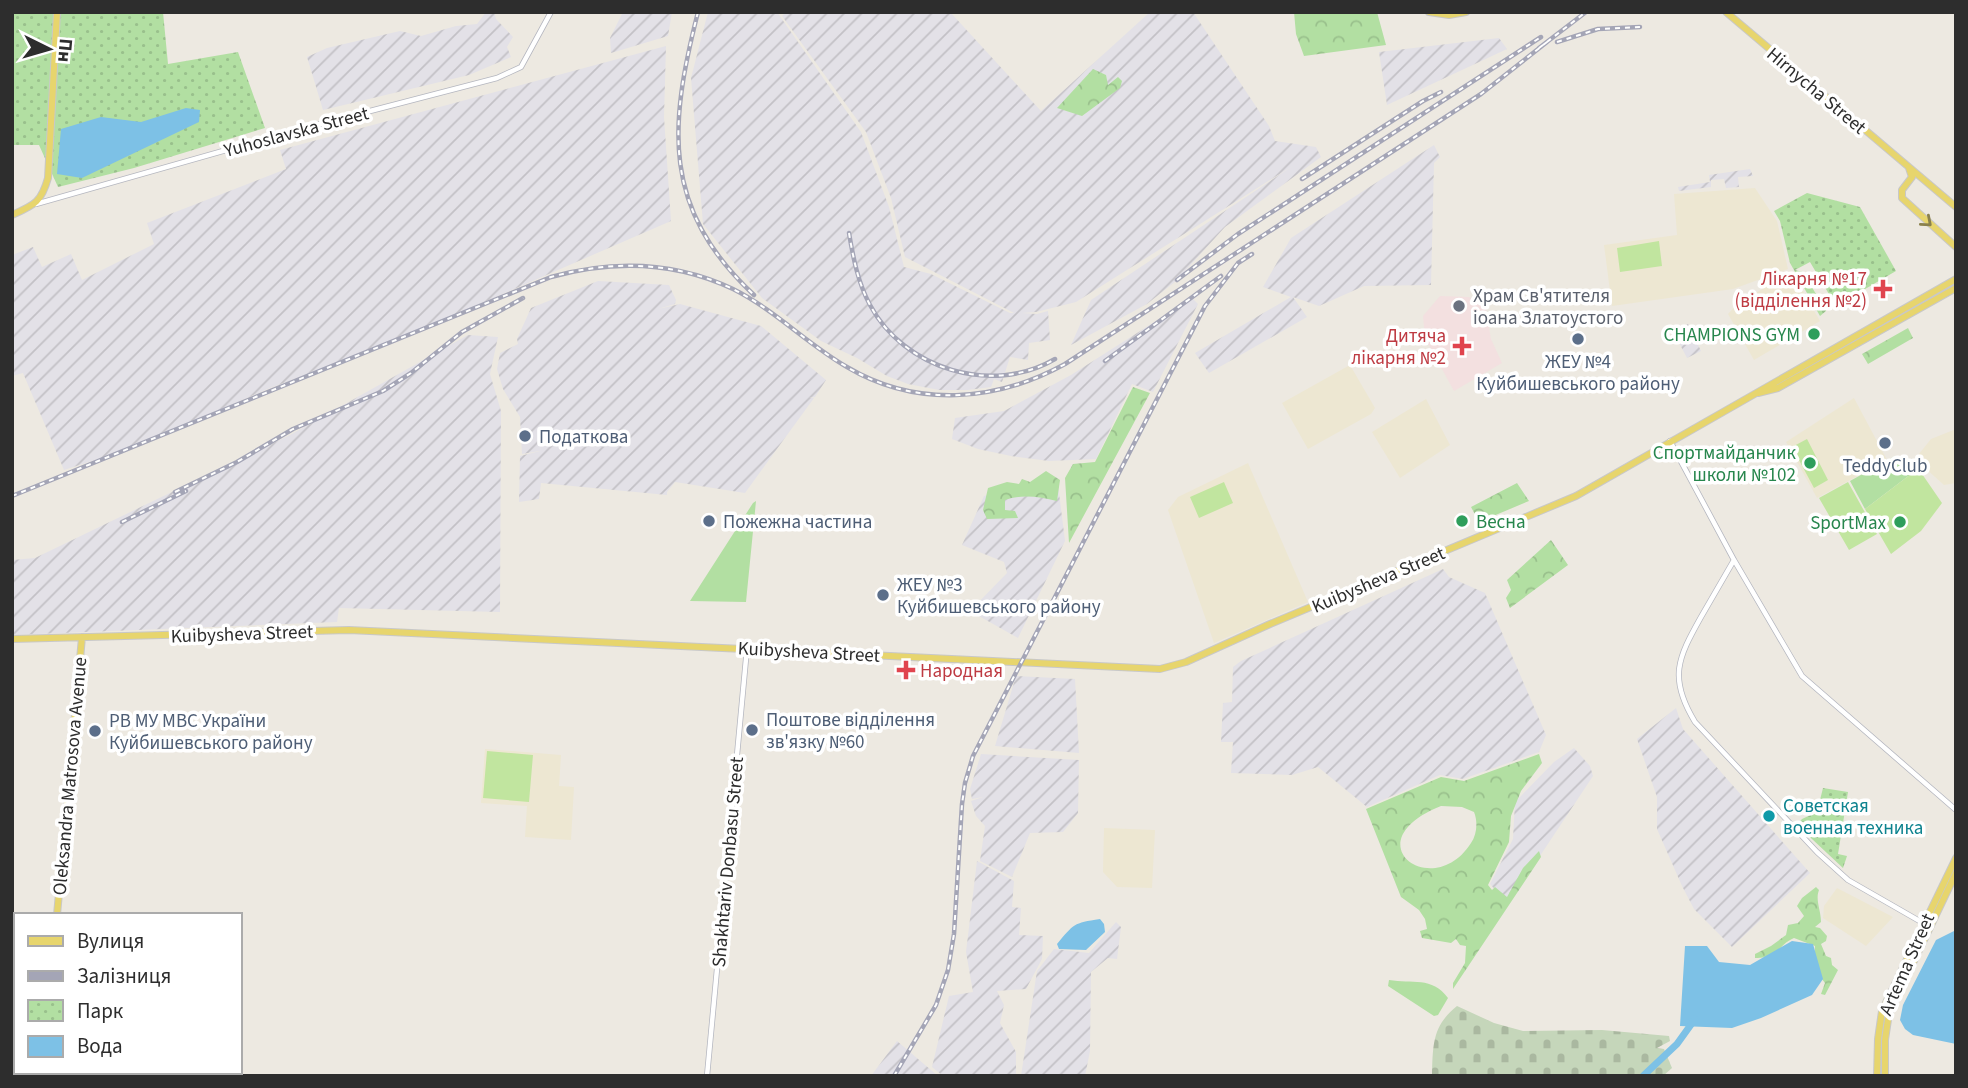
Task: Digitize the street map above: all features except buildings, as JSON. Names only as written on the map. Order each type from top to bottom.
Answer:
[{"type":"main road","points":[[36,204],[44,193],[48,178],[57,12]]},
{"type":"main road","points":[[1429,12],[1449,15],[1466,12]]},
{"type":"main road","name":"Hirnycha Street","points":[[1726,12],[1956,207]]},
{"type":"main road","points":[[1908,167],[1912,174],[1902,192],[1904,201],[1956,247]]},
{"type":"main road","points":[[1910,181],[1917,178],[1924,180]]},
{"type":"main road","name":"Yuhoslavska Street","points":[[12,215],[36,204]]},
{"type":"main road","name":"Kuibysheva Street","points":[[1776,385],[1956,279]]},
{"type":"main road","name":"Kuibysheva Street","points":[[12,639],[349,630],[1160,669],[1186,662],[1576,496],[1753,394],[1776,385],[1956,288]]},
{"type":"main road","name":"Oleksandra Matrosova Avenue","points":[[57,913],[82,638]]},
{"type":"main road","name":"Artema Street","points":[[1877,1076],[1882,1011],[1956,858]]},
{"type":"main road","name":"Artema Street","points":[[1885,1076],[1885,1040],[1889,1013],[1956,873]]},
{"type":"street","name":"Yuhoslavska Street","points":[[36,204],[497,78],[521,67],[551,12]]},
{"type":"street","points":[[1670,440],[1734,561],[1802,676],[1956,810]]},
{"type":"street","points":[[1734,561],[1682,651],[1679,676],[1685,706],[1695,722],[1817,852],[1848,880],[1923,923]]},
{"type":"street","name":"Shakhtariv Donbasu Street","points":[[707,1076],[747,648]]},
{"type":"shaded area","points":[[486,12],[494,12],[496,19],[513,37],[507,47],[511,57],[469,75],[323,110],[307,57],[327,48],[400,31],[421,36],[456,26],[477,24]]},
{"type":"shaded area","points":[[623,12],[672,12],[668,36],[611,53],[610,38]]},
{"type":"shaded area","points":[[708,12],[777,12],[861,132],[889,207],[904,267],[931,274],[1010,313],[1014,313],[905,257],[891,198],[866,132],[782,16],[786,12],[951,13],[1041,111],[1150,12],[1193,12],[1269,126],[1275,141],[1316,147],[1321,157],[1225,227],[1176,281],[1147,304],[1071,345],[1091,300],[1294,165],[1076,302],[1022,313],[1037,314],[1048,311],[1050,340],[1029,343],[1028,360],[1010,357],[1002,382],[994,379],[991,387],[968,390],[939,390],[908,384],[887,376],[821,341],[762,298],[703,224],[691,78]]},
{"type":"shaded area","points":[[1499,38],[1507,49],[1387,105],[1379,52]]},
{"type":"shaded area","points":[[666,46],[664,117],[671,221],[378,348],[270,388],[132,448],[64,470],[23,373],[12,376],[12,255],[33,247],[42,267],[71,254],[82,280],[154,244],[147,223],[286,169],[280,150]]},
{"type":"shaded area","points":[[1434,145],[1440,157],[1434,163],[1431,285],[1364,286],[1319,306],[1293,297],[1307,317],[1209,373],[1195,353],[1291,297],[1263,287],[1291,238]]},
{"type":"shaded area","points":[[1750,169],[1753,176],[1738,177],[1739,187],[1726,188],[1724,179],[1711,180],[1711,187],[1679,191],[1678,187],[1710,182],[1709,175]]},
{"type":"shaded area","points":[[1755,188],[1777,221],[1788,269],[1733,289],[1612,306],[1604,245],[1677,235],[1674,194]]},
{"type":"shaded area","points":[[1792,272],[1820,321],[1754,360],[1728,314],[1738,303]]},
{"type":"shaded area","points":[[598,281],[669,285],[676,300],[675,304],[658,309],[680,304],[761,326],[826,380],[815,397],[809,398],[814,398],[745,493],[675,482],[667,495],[541,483],[539,499],[519,502],[520,456],[540,451],[522,454],[520,417],[503,389],[497,369],[500,353],[518,344],[517,339],[531,308]]},
{"type":"shaded area","name":"Дитяча лікарня №2","points":[[1440,296],[1469,297],[1486,309],[1491,339],[1502,363],[1454,391],[1425,338],[1423,316]]},
{"type":"shaded area","points":[[1192,298],[1198,304],[1153,392],[1132,384],[1096,459],[1049,461],[1011,456],[978,449],[952,439],[955,418],[1004,411],[1071,375]]},
{"type":"shaded area","points":[[1688,324],[1701,351],[1687,358],[1673,331]]},
{"type":"shaded area","points":[[468,335],[498,337],[490,374],[501,411],[500,612],[339,608],[337,622],[12,635],[12,560],[35,558],[290,435]]},
{"type":"shaded area","points":[[1350,365],[1375,408],[1371,414],[1308,449],[1282,403]]},
{"type":"shaded area","points":[[1854,398],[1887,460],[1817,498],[1786,442]]},
{"type":"shaded area","points":[[1426,399],[1450,445],[1400,478],[1372,432]]},
{"type":"shaded area","points":[[1956,429],[1956,483],[1944,485],[1915,459],[1931,439]]},
{"type":"shaded area","points":[[1248,463],[1308,602],[1214,643],[1168,510],[1178,497]]},
{"type":"shaded area","points":[[1057,477],[1065,541],[1018,638],[970,611],[1007,573],[1004,562],[962,545],[984,496]]},
{"type":"shaded area","points":[[1443,569],[1449,577],[1485,593],[1546,735],[1539,752],[1463,779],[1440,775],[1367,807],[1318,767],[1292,775],[1231,773],[1233,742],[1221,742],[1223,703],[1232,702],[1233,667]]},
{"type":"shaded area","points":[[1016,676],[1075,679],[1079,753],[995,746]]},
{"type":"shaded area","points":[[1676,708],[1683,729],[1810,873],[1732,947],[1694,909],[1657,829],[1657,797],[1637,739]]},
{"type":"shaded area","points":[[1574,748],[1590,766],[1593,776],[1508,904],[1490,884],[1513,839],[1515,802],[1554,762]]},
{"type":"shaded area","points":[[485,749],[561,755],[559,786],[574,787],[571,840],[525,837],[527,806],[481,803]]},
{"type":"shaded area","points":[[981,754],[1079,760],[1078,813],[1063,832],[1030,833],[1012,877],[980,861],[985,826],[976,816],[971,801],[983,797],[972,799],[970,789]]},
{"type":"shaded area","points":[[1104,828],[1155,830],[1152,888],[1117,887],[1103,872]]},
{"type":"shaded area","points":[[977,861],[1014,881],[1012,907],[1021,908],[1019,935],[1043,936],[1042,959],[1026,989],[997,991],[1004,1005],[1000,1023],[1016,1052],[1016,1076],[943,1076],[932,1067],[949,996],[973,992],[966,952]]},
{"type":"shaded area","points":[[1837,888],[1893,917],[1866,946],[1823,918],[1824,906]]},
{"type":"shaded area","points":[[1116,922],[1121,927],[1117,959],[1108,958],[1091,972],[1090,1051],[1085,1076],[1021,1076],[1037,971],[1054,949],[1089,953]]},
{"type":"shaded area","points":[[897,1041],[938,1076],[871,1076]]},
{"type":"green space","points":[[12,12],[163,12],[168,64],[238,52],[265,128],[134,168],[58,187],[39,145],[12,145]]},
{"type":"green space","points":[[1294,12],[1377,12],[1386,45],[1304,56],[1296,34]]},
{"type":"green space","points":[[1093,69],[1106,75],[1108,85],[1118,77],[1122,81],[1120,88],[1082,116],[1057,108]]},
{"type":"green space","points":[[1807,193],[1860,207],[1896,271],[1836,306],[1810,262],[1795,270],[1803,272],[1826,311],[1820,316],[1790,263],[1780,221],[1774,211]]},
{"type":"green space","points":[[1659,241],[1662,266],[1620,272],[1617,248]]},
{"type":"green space","points":[[1908,328],[1913,338],[1868,364],[1862,354]]},
{"type":"green space","points":[[1133,387],[1150,393],[1069,543],[1065,478],[1073,464],[1095,462]]},
{"type":"green space","name":"Спортмайданчик школи №102","points":[[1807,439],[1828,480],[1814,488],[1792,447]]},
{"type":"green space","points":[[1895,456],[1911,474],[1865,509],[1850,481]]},
{"type":"green space","points":[[1046,471],[1060,480],[1057,501],[1031,497],[1012,498],[1005,500],[1005,510],[1015,511],[1018,518],[987,519],[983,510],[988,488],[1007,482],[1019,484],[1022,479],[1030,482]]},
{"type":"green space","name":"SportMax","points":[[1920,471],[1942,503],[1921,531],[1891,554],[1865,509],[1911,474]]},
{"type":"green space","points":[[1224,482],[1233,503],[1199,518],[1190,497]]},
{"type":"green space","points":[[1848,482],[1877,534],[1849,550],[1819,498]]},
{"type":"green space","points":[[1517,483],[1529,501],[1479,522],[1471,507]]},
{"type":"green space","points":[[756,501],[746,602],[690,601],[753,503]]},
{"type":"green space","points":[[1551,540],[1568,565],[1510,608],[1506,598],[1511,590],[1507,580]]},
{"type":"green space","points":[[487,751],[533,755],[529,802],[483,798]]},
{"type":"green space","points":[[1539,754],[1542,763],[1521,791],[1511,816],[1509,842],[1488,885],[1507,897],[1523,868],[1539,851],[1541,857],[1453,989],[1453,983],[1465,963],[1466,946],[1460,945],[1456,939],[1451,943],[1422,938],[1420,931],[1427,929],[1425,919],[1419,910],[1401,897],[1366,809],[1441,777],[1464,781]],"holes":[[[1441,806],[1462,807],[1474,812],[1475,836],[1455,860],[1438,868],[1421,867],[1408,860],[1401,849],[1402,835],[1415,820]]]},
{"type":"green space","points":[[1823,788],[1848,792],[1838,854],[1847,856],[1843,868],[1797,825],[1802,819],[1817,812]]},
{"type":"green space","points":[[1816,887],[1819,890],[1821,922],[1815,927],[1820,928],[1827,936],[1826,941],[1821,944],[1826,956],[1831,958],[1832,965],[1838,970],[1825,995],[1821,994],[1825,983],[1816,966],[1815,946],[1794,938],[1774,954],[1755,958],[1755,954],[1786,935],[1788,925],[1798,923],[1804,916],[1797,906],[1802,898]]},
{"type":"green space","points":[[1389,980],[1421,982],[1435,986],[1448,998],[1438,1015],[1434,1016],[1388,986]]},
{"type":"green space","points":[[1457,1006],[1494,1023],[1523,1031],[1602,1030],[1669,1036],[1670,1041],[1657,1048],[1664,1049],[1672,1068],[1663,1076],[1432,1076],[1438,1029]]},
{"type":"water","points":[[186,108],[200,110],[199,122],[82,178],[57,174],[61,129],[101,117],[141,122]]},
{"type":"water","points":[[1100,919],[1105,932],[1086,950],[1059,949],[1057,944],[1075,926]]},
{"type":"water","points":[[1956,930],[1956,1044],[1913,1035],[1905,1029],[1900,1020],[1903,1005],[1936,940]]},
{"type":"water","points":[[1792,941],[1813,944],[1823,979],[1812,995],[1732,1028],[1680,1026],[1685,946],[1707,946],[1719,962],[1750,965]]},
{"type":"waterway","points":[[1643,1076],[1677,1044],[1695,1019]]},
{"type":"railway","points":[[698,12],[681,92],[678,129],[680,164],[688,197],[702,230],[724,263],[754,295]]},
{"type":"railway","points":[[1539,48],[1586,12]]},
{"type":"railway","points":[[1557,42],[1598,29],[1640,27]]},
{"type":"railway","points":[[1177,280],[1238,234],[1541,37]]},
{"type":"railway","points":[[12,496],[551,277],[597,268],[666,268],[711,280],[748,297],[847,367],[900,389],[956,395],[1012,386],[1065,364],[1481,94],[1547,42]]},
{"type":"railway","points":[[1302,179],[1441,92]]},
{"type":"railway","points":[[849,233],[854,261],[866,297],[885,327],[904,346],[927,360],[952,370],[978,375],[1004,375],[1030,370],[1055,359]]},
{"type":"railway","points":[[894,1076],[936,1005],[948,970],[954,934],[962,804],[973,756],[1205,306],[1238,263],[1252,254]]},
{"type":"railway","points":[[1105,361],[1221,276]]},
{"type":"railway","points":[[175,492],[237,462],[293,429],[383,391],[411,373],[462,332],[523,298]]},
{"type":"railway","points":[[122,522],[186,491]]},
{"type":"place","name":"Лікарня №17 (відділення №2)","points":[[1883,289]]},
{"type":"place","name":"Храм Св'ятителя іоана Златоустого","points":[[1459,306]]},
{"type":"place","name":"CHAMPIONS GYM","points":[[1814,334]]},
{"type":"place","name":"ЖЕУ №4 Куйбишевського району","points":[[1578,339]]},
{"type":"place","name":"Дитяча лікарня №2","points":[[1462,346]]},
{"type":"place","name":"Податкова","points":[[525,436]]},
{"type":"place","name":"TeddyClub","points":[[1885,443]]},
{"type":"place","name":"Спортмайданчик школи №102","points":[[1810,463]]},
{"type":"place","name":"Пожежна частина","points":[[709,521]]},
{"type":"place","name":"Весна","points":[[1462,521]]},
{"type":"place","name":"SportMax","points":[[1900,522]]},
{"type":"place","name":"ЖЕУ №3 Куйбишевського району","points":[[883,595]]},
{"type":"place","name":"Народная","points":[[906,670]]},
{"type":"place","name":"Поштове відділення зв'язку №60","points":[[752,730]]},
{"type":"place","name":"РВ МУ МВС України Куйбишевського району","points":[[95,731]]},
{"type":"place","name":"Советская военная техника","points":[[1769,816]]}]
